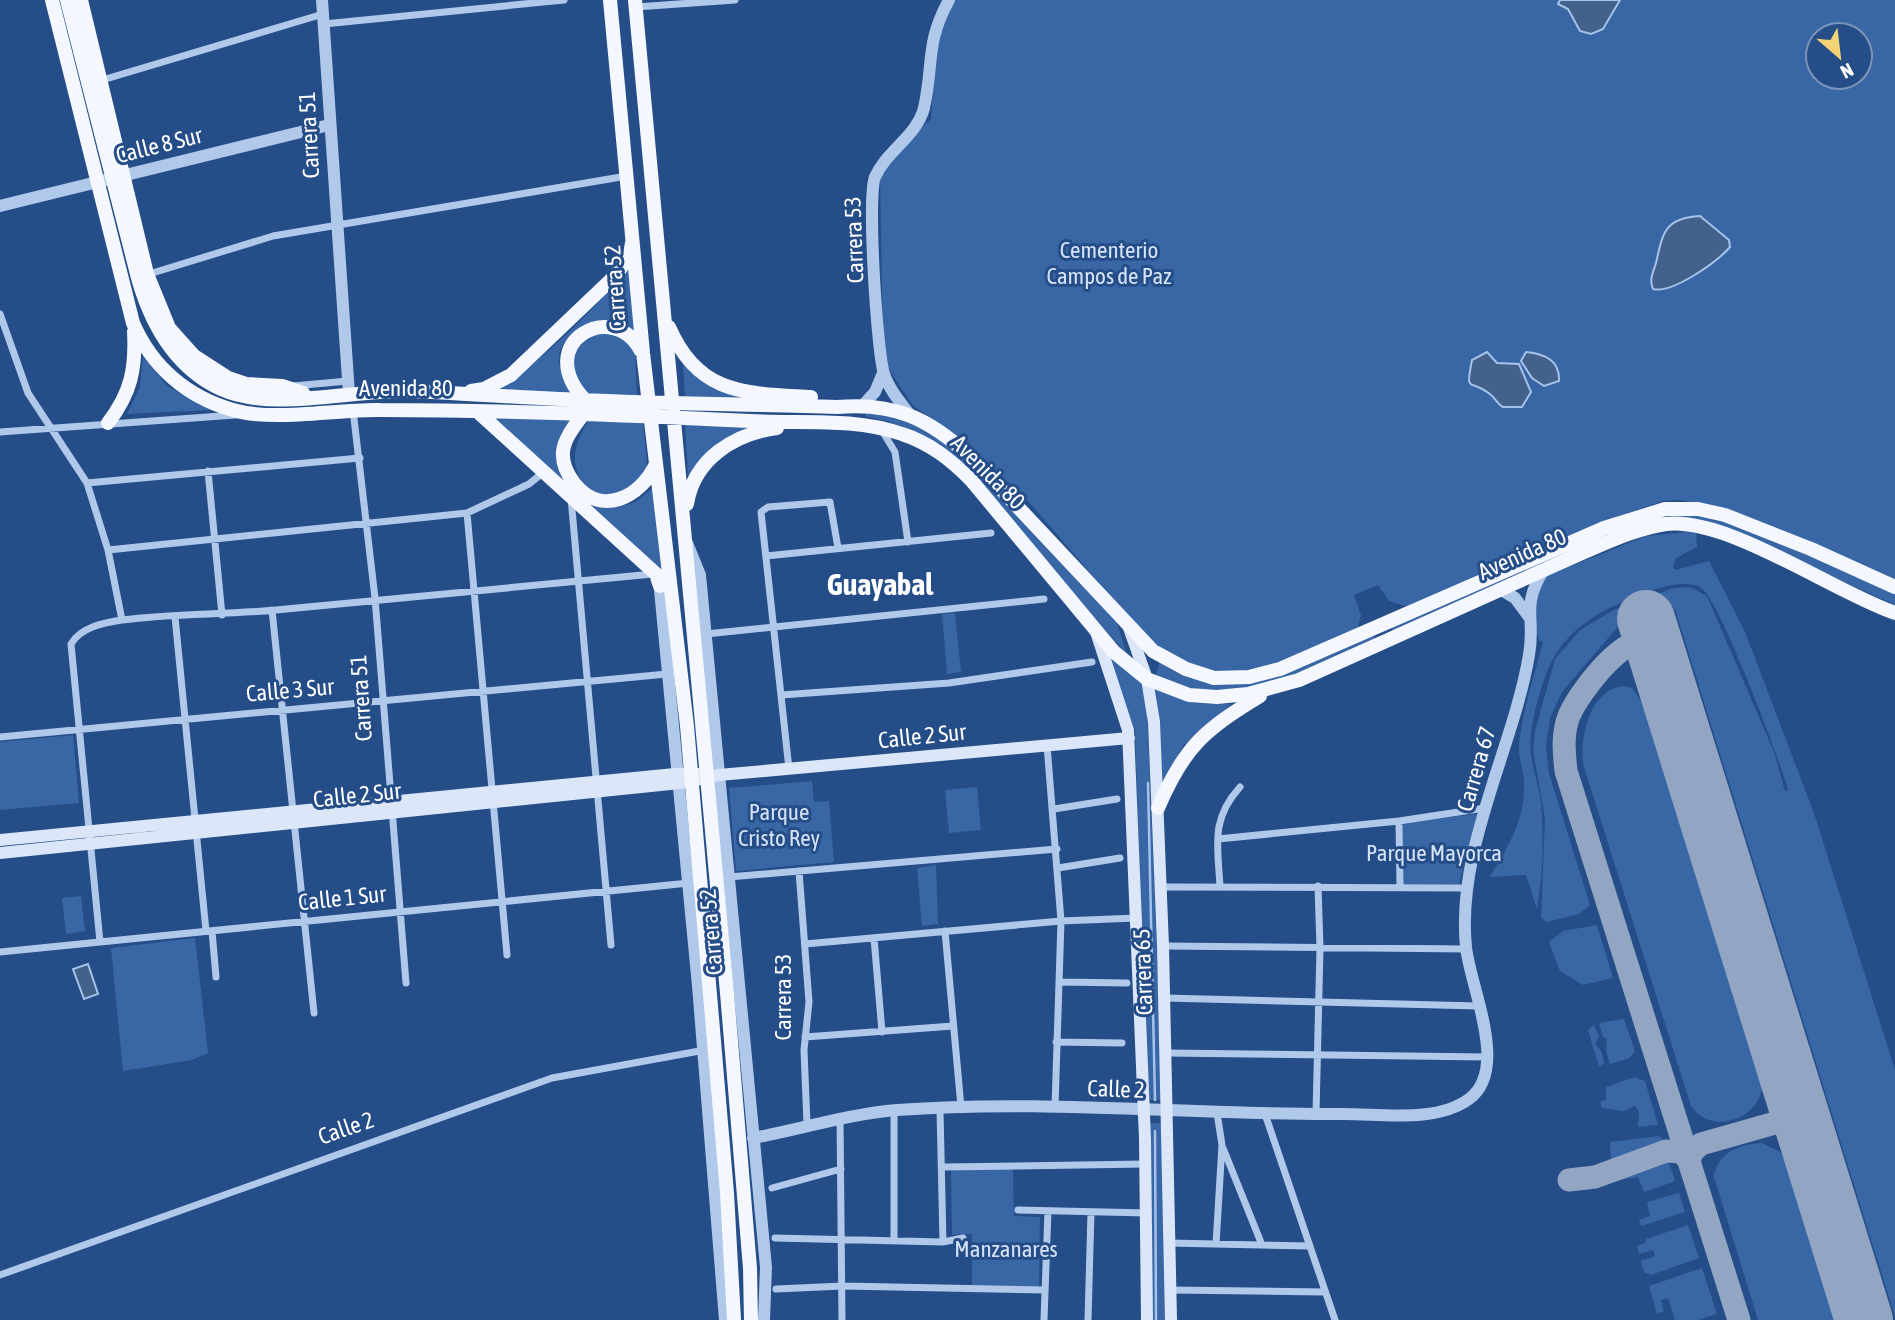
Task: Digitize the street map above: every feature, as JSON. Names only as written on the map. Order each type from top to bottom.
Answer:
[{"type":"main road","name":"Avenida 80","points":[[52,0],[133,323],[148,352],[176,382],[215,404],[253,414],[353,410],[478,412],[584,407],[864,404],[887,407],[938,430],[970,456],[1129,628],[1161,656],[1186,669],[1214,678],[1240,678],[1273,671],[1604,528],[1665,509],[1698,509],[1725,516],[1811,549],[1895,587]]},
{"type":"main road","name":"Avenida 80","points":[[67,0],[94,83],[142,276],[161,335],[192,372],[223,390],[239,395],[278,398],[313,397],[349,388],[449,393],[786,423],[836,422],[901,433],[947,457],[1015,531],[1096,632],[1152,682],[1189,695],[1217,697],[1274,688],[1325,668],[1544,569],[1634,532],[1666,524],[1693,524],[1721,531],[1868,604],[1895,613]]},
{"type":"main road","name":"Avenida 80","points":[[81,0],[94,83]]},
{"type":"main road","name":"Carrera 52","points":[[610,0],[643,353],[657,463],[662,577],[733,992],[751,1320]]},
{"type":"main road","name":"Carrera 52","points":[[636,3],[687,543],[704,684],[696,777],[701,954],[734,1320]]},
{"type":"main road","points":[[449,393],[484,389],[511,375],[616,275],[630,254],[634,235]]},
{"type":"main road","name":"Avenida 80","points":[[142,276],[169,328],[194,356],[228,378],[246,384],[282,386],[313,397]]},
{"type":"main road","points":[[664,310],[669,329],[682,352],[713,383],[753,395],[836,398],[864,404]]},
{"type":"main road","points":[[108,423],[130,388],[135,351],[133,323]]},
{"type":"main road","points":[[643,353],[636,340],[621,330],[597,328],[576,338],[569,347],[566,367],[584,407],[566,439],[563,452],[570,477],[589,497],[601,501],[626,498],[649,479],[657,463]]},
{"type":"main road","points":[[478,412],[662,577]]},
{"type":"main road","points":[[685,516],[689,491],[702,468],[728,445],[748,434],[777,428],[874,427]]},
{"type":"main road","points":[[1868,604],[1895,621]]},
{"type":"main road","name":"Carrera 65","points":[[1129,628],[1152,682],[1162,887],[1171,1320]]},
{"type":"main road","name":"Carrera 65","points":[[1096,632],[1124,710],[1129,738],[1144,1111],[1147,1320]]},
{"type":"main road","points":[[1152,682],[1150,669],[1154,660],[1161,656]]},
{"type":"main road","points":[[1157,808],[1172,774],[1193,744],[1215,724],[1274,688]]},
{"type":"main road","name":"Calle 2 Sur","points":[[0,840],[90,837],[696,777],[1129,738]]},
{"type":"main road","name":"Calle 2 Sur","points":[[0,853],[90,837]]},
{"type":"main road","points":[[744,1202],[760,1213]]},
{"type":"street","name":"Carrera 51","points":[[322,0],[349,388]]},
{"type":"street","points":[[94,83],[324,19],[564,0]]},
{"type":"street","points":[[636,3],[735,0]]},
{"type":"street","name":"Carrera 53","points":[[909,415],[883,373],[871,192],[883,163],[918,122],[923,109],[931,41],[936,24],[950,0]]},
{"type":"street","name":"Calle 8 Sur","points":[[0,206],[329,125]]},
{"type":"street","points":[[142,276],[273,236],[628,176]]},
{"type":"street","points":[[0,314],[1,327],[23,381],[48,427],[87,483],[108,550],[122,621]]},
{"type":"street","points":[[864,404],[875,392],[883,373]]},
{"type":"street","points":[[282,386],[349,388]]},
{"type":"street","name":"Carrera 51","points":[[353,410],[375,598],[407,983]]},
{"type":"street","points":[[0,432],[253,414]]},
{"type":"street","points":[[874,427],[895,452],[908,542]]},
{"type":"street","points":[[87,483],[360,458]]},
{"type":"street","points":[[208,471],[222,615]]},
{"type":"street","points":[[108,550],[467,513],[529,484],[545,471]]},
{"type":"street","points":[[571,494],[611,945]]},
{"type":"street","points":[[789,769],[761,512],[768,507],[825,500],[833,506],[838,548]]},
{"type":"street","points":[[467,513],[508,955]]},
{"type":"street","points":[[766,556],[991,533]]},
{"type":"street","name":"Carrera 52","points":[[687,543],[700,575],[706,634],[704,684]]},
{"type":"street","name":"Carrera 67","points":[[1475,1094],[1485,1074],[1488,1057],[1466,949],[1468,888],[1486,808],[1529,655],[1531,590],[1544,569]]},
{"type":"street","points":[[100,942],[71,644],[76,635],[86,629],[122,621],[222,615],[578,580],[662,577]]},
{"type":"street","name":"Carrera 52","points":[[662,577],[667,674],[696,777],[729,877],[733,992],[753,1138],[766,1267],[764,1320]]},
{"type":"street","points":[[1500,589],[1515,597],[1530,618]]},
{"type":"street","points":[[706,634],[1044,599]]},
{"type":"street","points":[[272,610],[314,1013]]},
{"type":"street","points":[[175,617],[196,827],[216,977]]},
{"type":"street","points":[[780,695],[949,682],[1092,662]]},
{"type":"street","name":"Calle 3 Sur","points":[[0,737],[667,674]]},
{"type":"street","points":[[1047,746],[1057,849],[1060,921],[1055,1107]]},
{"type":"street","name":"Carrera 52","points":[[696,777],[689,883],[701,954]]},
{"type":"street","points":[[1220,887],[1218,839],[1221,812],[1240,788]]},
{"type":"street","points":[[1054,809],[1117,799]]},
{"type":"street","points":[[1218,839],[1399,821],[1486,808]]},
{"type":"street","points":[[1399,821],[1400,886]]},
{"type":"street","points":[[729,877],[1057,849]]},
{"type":"street","points":[[1058,868],[1120,858]]},
{"type":"street","name":"Carrera 53","points":[[799,871],[809,1016],[805,1037],[807,1124]]},
{"type":"street","name":"Calle 1 Sur","points":[[0,952],[689,883]]},
{"type":"street","points":[[1316,1114],[1316,1002],[1320,948],[1318,886]]},
{"type":"street","points":[[1162,887],[1468,888]]},
{"type":"street","points":[[805,944],[1060,921],[1137,918]]},
{"type":"street","points":[[945,931],[961,1108]]},
{"type":"street","points":[[874,938],[882,1032]]},
{"type":"street","points":[[1163,946],[1466,949]]},
{"type":"street","points":[[1059,982],[1127,983]]},
{"type":"street","points":[[1165,998],[1478,1006]]},
{"type":"street","points":[[805,1037],[953,1027]]},
{"type":"street","points":[[1056,1042],[1122,1043]]},
{"type":"street","name":"Calle 2","points":[[0,1275],[552,1078],[708,1049]]},
{"type":"street","points":[[1166,1053],[1488,1057]]},
{"type":"street","name":"Calle 2","points":[[753,1138],[807,1124],[894,1110],[1055,1107],[1265,1114],[1436,1113],[1457,1106],[1475,1094]]},
{"type":"street","points":[[894,1110],[894,1241]]},
{"type":"street","points":[[940,1110],[944,1167],[943,1241]]},
{"type":"street","points":[[1216,1244],[1222,1145],[1217,1113]]},
{"type":"street","points":[[1265,1114],[1335,1320]]},
{"type":"street","points":[[839,1118],[842,1320]]},
{"type":"street","points":[[1222,1145],[1262,1245]]},
{"type":"street","points":[[944,1167],[1145,1164]]},
{"type":"street","points":[[772,1188],[841,1169]]},
{"type":"street","name":"Carrera 52","points":[[722,1196],[725,1320]]},
{"type":"street","points":[[1018,1210],[1146,1213]]},
{"type":"street","points":[[1044,1320],[1048,1211]]},
{"type":"street","points":[[1088,1320],[1091,1212]]},
{"type":"street","points":[[775,1238],[943,1241],[963,1238]]},
{"type":"street","points":[[1170,1243],[1310,1245]]},
{"type":"street","points":[[776,1289],[843,1286],[1045,1290]]},
{"type":"street","points":[[1171,1290],[1325,1292]]},
{"type":"green space","name":"Cementerio Campos de Paz","points":[[950,0],[1895,0],[1895,581],[1728,510],[1680,500],[1663,501],[1597,523],[1408,607],[1389,601],[1378,585],[1354,595],[1361,615],[1358,628],[1280,665],[1232,673],[1204,670],[1169,655],[1144,635],[1028,501],[964,440],[913,406],[886,365],[883,347],[880,176],[905,144],[931,119],[936,45]]},
{"type":"green space","points":[[634,260],[637,334],[616,322],[600,320],[584,326],[570,336],[564,342],[559,362],[572,393],[494,392],[569,332]]},
{"type":"green space","points":[[604,332],[617,333],[635,346],[637,396],[584,395],[577,385],[573,375],[573,358],[584,343]]},
{"type":"green space","points":[[143,356],[167,386],[213,410],[127,414],[140,387]]},
{"type":"green space","points":[[683,363],[715,389],[743,398],[685,399]]},
{"type":"green space","points":[[868,409],[904,416],[947,441],[1117,623],[1127,655],[975,478],[933,441],[890,422],[865,416]]},
{"type":"green space","points":[[493,416],[573,417],[560,436],[559,450],[591,503],[602,508],[635,502],[653,488],[664,569],[658,569]]},
{"type":"green space","points":[[590,418],[643,420],[648,475],[612,497],[590,492],[575,464],[576,446]]},
{"type":"green space","points":[[685,423],[764,425],[698,464],[688,478]]},
{"type":"green space","points":[[1667,513],[1724,518],[1895,594],[1895,605],[1721,526],[1668,520],[1393,633],[1390,626],[1582,540]]},
{"type":"green space","points":[[1696,531],[1697,547],[1676,558],[1673,566],[1675,570],[1709,561],[1745,632],[1814,813],[1895,1070],[1895,1317],[1675,609],[1641,614],[1621,623],[1562,692],[1550,718],[1546,746],[1549,773],[1590,905],[1579,914],[1547,922],[1541,918],[1545,818],[1533,750],[1535,731],[1555,659],[1580,630],[1614,610],[1673,588],[1690,587],[1707,596],[1774,752],[1785,791],[1788,790],[1762,716],[1734,648],[1709,597],[1700,587],[1680,584],[1647,592],[1594,617],[1564,642],[1550,664],[1542,686],[1531,736],[1531,755],[1540,796],[1542,829],[1542,869],[1537,909],[1526,875],[1490,877],[1514,832],[1522,808],[1524,781],[1519,744],[1526,705],[1543,643],[1538,638],[1534,599],[1544,577],[1646,536]]},
{"type":"green space","points":[[955,613],[961,672],[947,674],[942,614]]},
{"type":"green space","points":[[1372,633],[1376,641],[1333,661],[1271,684],[1226,690],[1189,688],[1170,683],[1156,674],[1160,660],[1230,684]]},
{"type":"green space","points":[[1107,656],[1140,679],[1147,707],[1163,1100],[1147,1100],[1135,730]]},
{"type":"green space","points":[[1625,686],[1632,688],[1642,702],[1762,1088],[1751,1109],[1732,1120],[1709,1120],[1699,1115],[1691,1106],[1583,764],[1583,740],[1590,715],[1603,695]]},
{"type":"green space","points":[[1156,690],[1193,703],[1232,704],[1183,746],[1161,789]]},
{"type":"green space","points":[[73,735],[79,803],[0,810],[0,742]]},
{"type":"green space","name":"Parque Cristo Rey","points":[[812,781],[814,802],[829,801],[834,862],[736,871],[729,788]]},
{"type":"green space","points":[[977,787],[981,830],[949,833],[945,790]]},
{"type":"green space","name":"Parque Mayorca","points":[[1477,814],[1459,884],[1403,884],[1403,823]]},
{"type":"green space","points":[[936,865],[938,924],[922,926],[917,868]]},
{"type":"green space","points":[[81,896],[85,931],[66,934],[62,898]]},
{"type":"green space","points":[[1597,925],[1613,978],[1583,985],[1560,971],[1549,942],[1563,931]]},
{"type":"green space","points":[[195,938],[208,1053],[192,1060],[123,1071],[111,948]]},
{"type":"green space","points":[[1624,1019],[1635,1051],[1630,1058],[1610,1064],[1606,1051],[1607,1040],[1602,1035],[1599,1023]]},
{"type":"green space","points":[[1594,1025],[1599,1037],[1595,1044],[1601,1051],[1604,1063],[1599,1067],[1588,1030]]},
{"type":"green space","points":[[1635,1077],[1645,1081],[1658,1125],[1638,1127],[1639,1112],[1635,1106],[1623,1111],[1602,1108],[1600,1102],[1606,1099],[1606,1087]]},
{"type":"green space","points":[[1148,1123],[1163,1123],[1167,1320],[1151,1320]]},
{"type":"green space","points":[[1659,1136],[1664,1141],[1660,1147],[1615,1165],[1611,1163],[1610,1142]]},
{"type":"green space","points":[[1762,1143],[1780,1152],[1790,1168],[1837,1320],[1758,1320],[1714,1177],[1720,1161],[1731,1151]]},
{"type":"green space","points":[[1666,1156],[1675,1179],[1673,1182],[1644,1192],[1638,1177],[1616,1181],[1616,1176]]},
{"type":"green space","name":"Manzanares","points":[[1013,1169],[1014,1216],[1040,1217],[1039,1287],[972,1287],[972,1234],[952,1235],[951,1170]]},
{"type":"green space","points":[[1679,1193],[1685,1212],[1641,1226],[1639,1220],[1650,1216],[1647,1202]]},
{"type":"green space","points":[[1688,1225],[1699,1258],[1651,1275],[1644,1272],[1641,1261],[1655,1256],[1653,1250],[1639,1254],[1637,1246],[1645,1243],[1646,1239]]},
{"type":"green space","points":[[1702,1268],[1717,1314],[1698,1320],[1675,1320],[1668,1298],[1661,1300],[1664,1311],[1657,1314],[1649,1286]]},
{"type":"shaded area","points":[[1560,0],[1620,0],[1603,29],[1591,34],[1580,31],[1568,9],[1558,4]]},
{"type":"shaded area","points":[[1700,216],[1729,240],[1730,247],[1715,261],[1682,282],[1671,287],[1653,289],[1652,276],[1667,229],[1679,220]]},
{"type":"shaded area","points":[[1487,352],[1497,363],[1519,364],[1531,392],[1522,407],[1503,407],[1491,395],[1469,382],[1472,360]]},
{"type":"shaded area","points":[[1526,352],[1550,360],[1557,368],[1559,381],[1544,386],[1532,378],[1521,361]]},
{"type":"shaded area","points":[[88,964],[98,994],[84,999],[73,969]]},
{"type":"waterway","points":[[1148,783],[1155,1100]]},
{"type":"waterway","points":[[1155,1131],[1156,1320]]},
{"type":"taxiway","points":[[1656,651],[1644,641],[1634,643],[1612,658],[1590,682],[1574,706],[1565,730],[1566,771],[1739,1320]]},
{"type":"taxiway","points":[[1689,1161],[1692,1152],[1701,1144],[1782,1121],[1795,1120],[1805,1129]]},
{"type":"taxiway","points":[[1569,1180],[1595,1177],[1666,1151],[1682,1152],[1689,1161]]},
{"type":"runway","points":[[1646,619],[1864,1320]]},
{"type":"district","name":"Guayabal","points":[[880,585]]}]
